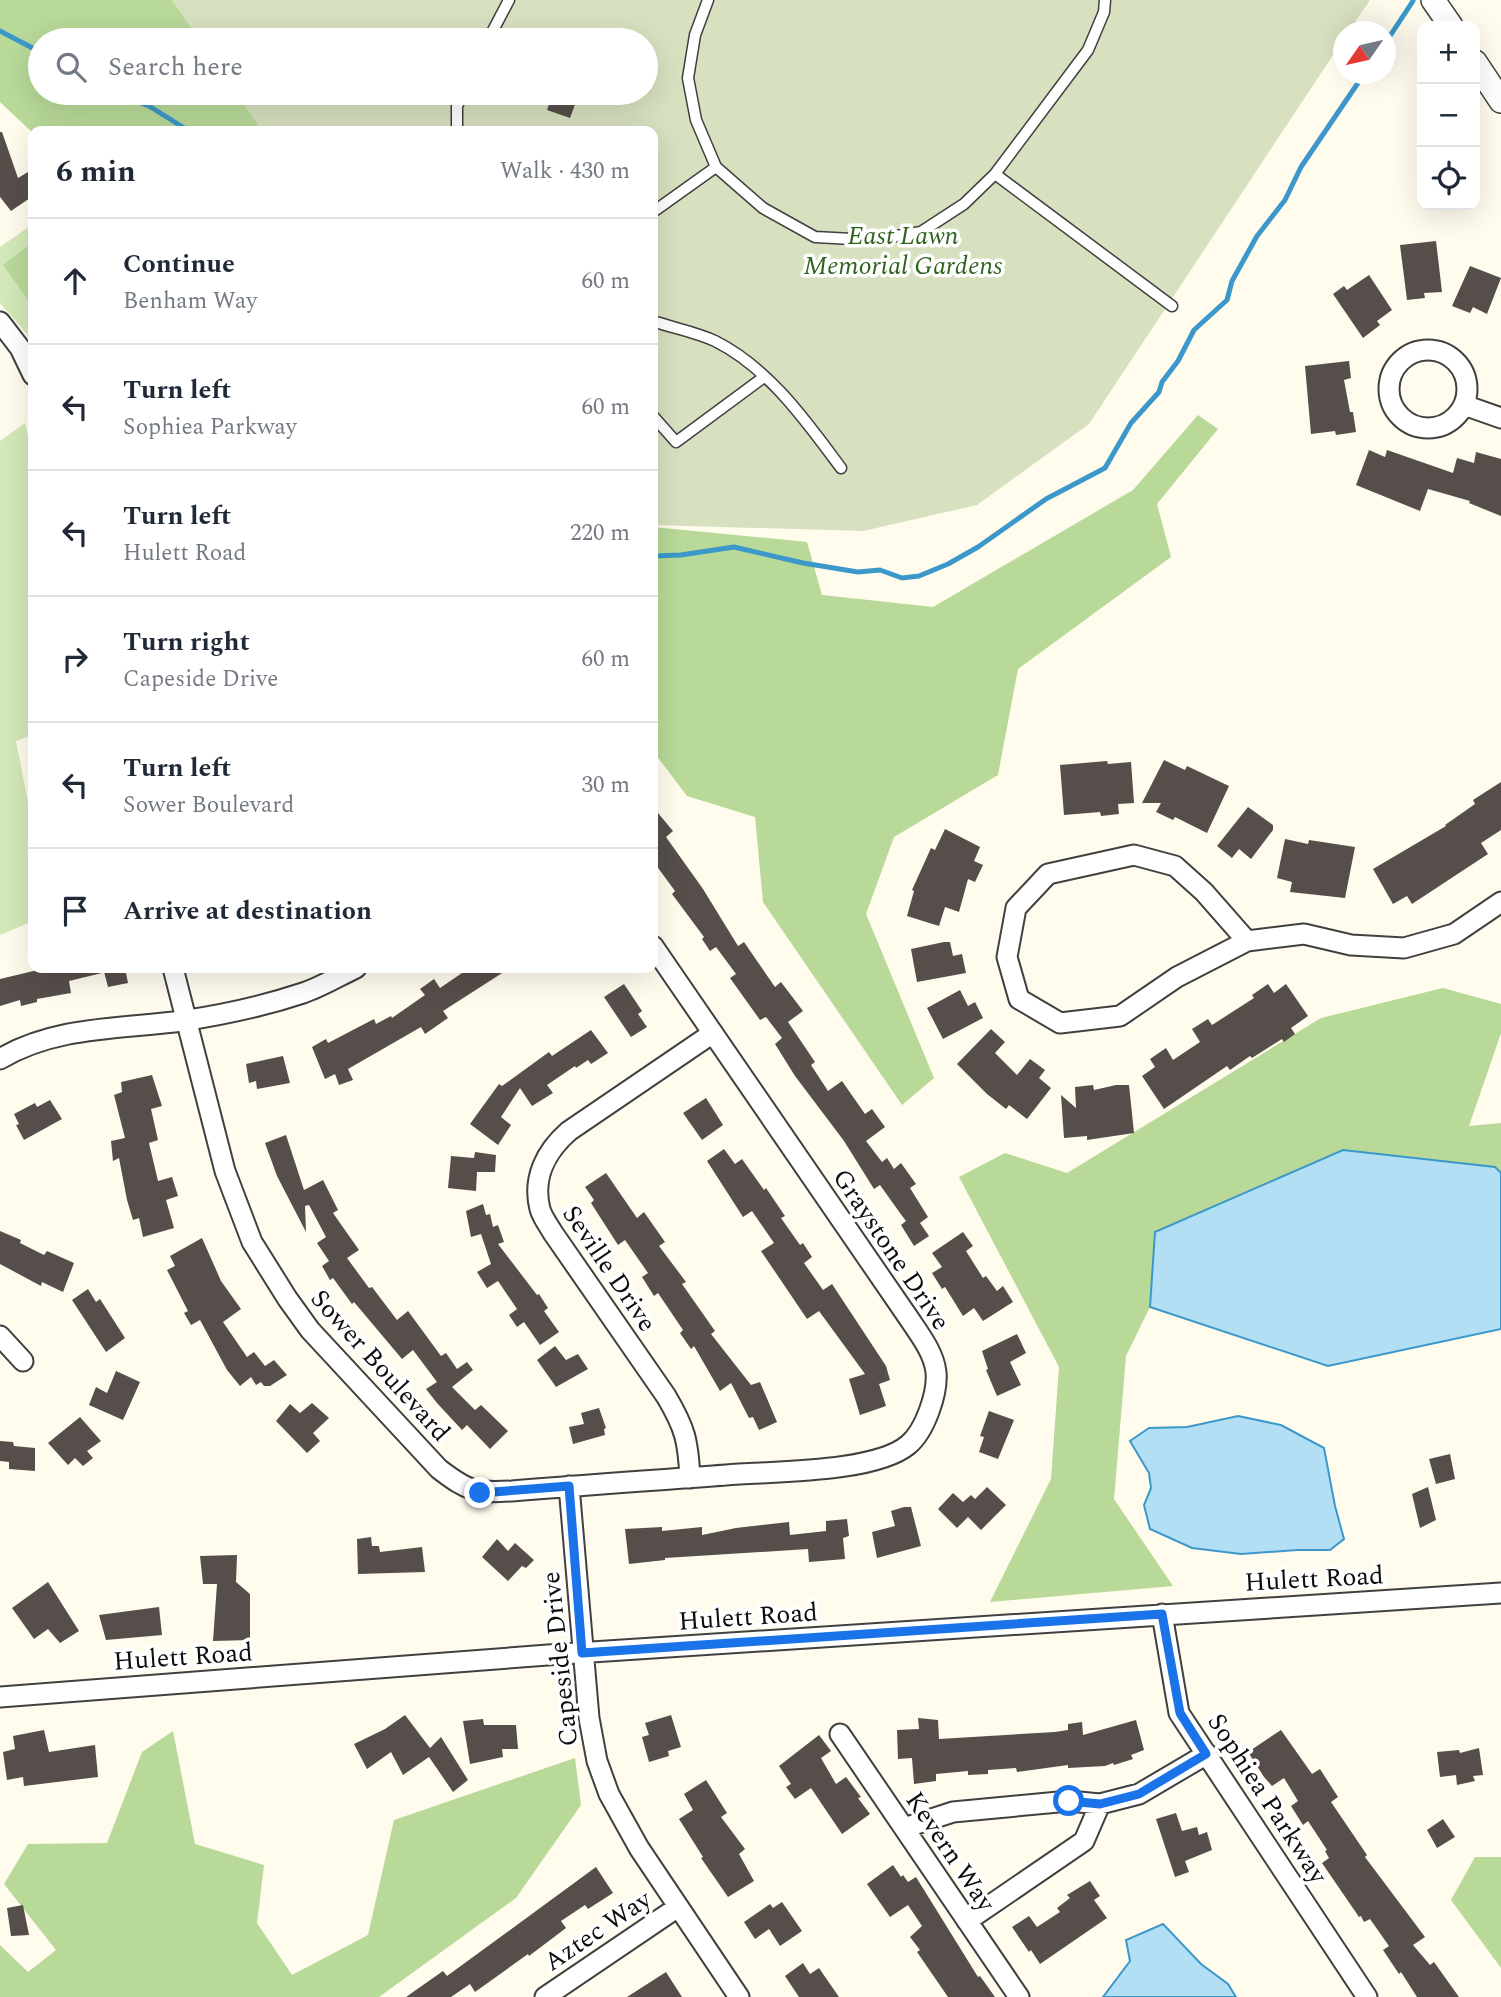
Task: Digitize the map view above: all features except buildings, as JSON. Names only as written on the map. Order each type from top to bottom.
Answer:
[{"type":"street","points":[[1433,0],[1448,21]]},
{"type":"street","points":[[1480,70],[1501,101]]},
{"type":"street","points":[[0,322],[20,348],[28,365]]},
{"type":"street","points":[[1429,350],[1443,353],[1453,359],[1466,380],[1464,404],[1458,415],[1436,428],[1412,425],[1393,407],[1389,394],[1395,368],[1404,358],[1416,352],[1429,350]]},
{"type":"street","points":[[1464,404],[1501,418]]},
{"type":"street","points":[[1247,941],[1205,892],[1175,866],[1134,855],[1048,874],[1016,908],[1007,957],[1019,999],[1060,1023],[1121,1016],[1177,977],[1247,941],[1304,934],[1351,945],[1405,948],[1454,934],[1501,902]]},
{"type":"street","name":"Graystone Drive","points":[[569,1486],[839,1466],[894,1454],[910,1444],[925,1425],[933,1398],[936,1372],[930,1353],[910,1320],[658,953]]},
{"type":"street","name":"Sower Boulevard","points":[[174,973],[225,1171],[252,1242],[310,1330],[439,1469],[461,1486],[480,1493],[569,1486]]},
{"type":"street","points":[[0,1059],[61,1035],[185,1021],[245,1009],[304,993],[346,973]]},
{"type":"street","name":"Seville Drive","points":[[690,1478],[688,1441],[682,1422],[553,1233],[540,1210],[539,1174],[554,1144],[569,1131],[713,1033]]},
{"type":"street","points":[[0,1336],[23,1360]]},
{"type":"street","name":"Capeside Drive","points":[[569,1486],[582,1653],[592,1740],[603,1777],[639,1848],[739,1997]]},
{"type":"street","name":"Hulett Road","points":[[0,1697],[582,1653],[1501,1593]]},
{"type":"street","name":"Sophiea Parkway","points":[[1162,1614],[1180,1713],[1367,1997]]},
{"type":"street","name":"Kevern Way","points":[[840,1734],[1019,1997]]},
{"type":"street","points":[[904,1828],[953,1812],[1069,1801],[1100,1804],[1139,1794],[1206,1754]]},
{"type":"street","points":[[967,1921],[1084,1841],[1100,1804]]},
{"type":"street","name":"Aztec Way","points":[[545,1997],[678,1907]]},
{"type":"lane","points":[[494,28],[509,0]]},
{"type":"lane","points":[[708,0],[695,35],[688,78],[696,120],[716,167],[763,208],[815,237],[871,240],[921,232],[964,204],[995,174],[1088,50],[1104,12],[1105,0]]},
{"type":"lane","points":[[457,126],[458,105]]},
{"type":"lane","points":[[658,208],[716,167]]},
{"type":"lane","points":[[995,174],[1172,306]]},
{"type":"lane","points":[[658,323],[713,340],[749,362],[803,416],[841,468]]},
{"type":"lane","points":[[658,422],[676,442],[764,377]]},
{"type":"green space","points":[[0,0],[191,0],[207,28],[28,28],[28,105],[252,105],[264,126],[28,126],[28,128],[0,102]]},
{"type":"green space","name":"East Lawn Memorial Gardens","points":[[172,0],[1370,0],[1356,21],[1333,21],[1333,55],[1089,424],[977,505],[863,531],[658,525],[658,126],[259,126],[244,105],[658,105],[658,28],[191,28]]},
{"type":"green space","points":[[28,227],[28,337],[0,303],[0,247]]},
{"type":"green space","points":[[28,246],[28,300],[3,265]]},
{"type":"green space","points":[[1198,415],[1218,429],[1157,504],[1171,557],[1018,669],[998,775],[894,837],[866,914],[934,1078],[902,1105],[763,902],[755,817],[687,796],[658,758],[658,527],[807,542],[822,595],[933,607],[1133,490]]},
{"type":"green space","points":[[25,423],[28,436],[28,737],[16,741],[28,802],[28,923],[0,935],[0,441]]},
{"type":"green space","points":[[1443,988],[1501,1004],[1501,1033],[1469,1126],[1501,1123],[1501,1173],[1495,1167],[1343,1150],[1155,1232],[1150,1307],[1126,1356],[1114,1499],[1173,1586],[990,1602],[1051,1479],[1059,1367],[959,1177],[1005,1153],[1067,1173],[1321,1018]]},
{"type":"green space","points":[[173,1731],[195,1844],[264,1865],[257,1923],[292,1975],[368,1935],[394,1820],[575,1758],[581,1805],[516,1898],[379,1997],[0,1997],[0,1945],[28,1972],[56,1950],[4,1884],[28,1844],[107,1843],[142,1752]]},
{"type":"green space","points":[[1475,1857],[1501,1857],[1501,1968],[1451,1900]]},
{"type":"water","points":[[1343,1150],[1495,1167],[1501,1173],[1501,1329],[1328,1366],[1150,1307],[1155,1232]]},
{"type":"water","points":[[1238,1416],[1281,1425],[1324,1448],[1344,1539],[1330,1550],[1241,1554],[1192,1548],[1150,1529],[1144,1505],[1151,1488],[1149,1473],[1130,1441],[1149,1428],[1187,1427]]},
{"type":"water","points":[[1163,1924],[1201,1964],[1228,1984],[1236,1997],[1103,1997],[1130,1961],[1126,1940]]},
{"type":"waterway","points":[[1396,27],[1413,1]]},
{"type":"waterway","points":[[0,31],[28,46]]},
{"type":"waterway","points":[[658,556],[734,547],[858,572],[880,570],[902,578],[919,576],[978,547],[1046,499],[1105,468],[1131,423],[1159,392],[1162,382],[1178,361],[1194,330],[1227,300],[1232,281],[1257,236],[1285,200],[1301,167],[1357,84]]},
{"type":"waterway","points":[[146,105],[181,126]]},
{"type":"route","points":[[480,1493],[569,1486],[582,1653],[1162,1614],[1180,1713],[1206,1754],[1139,1794],[1100,1804],[1069,1801]]}]
